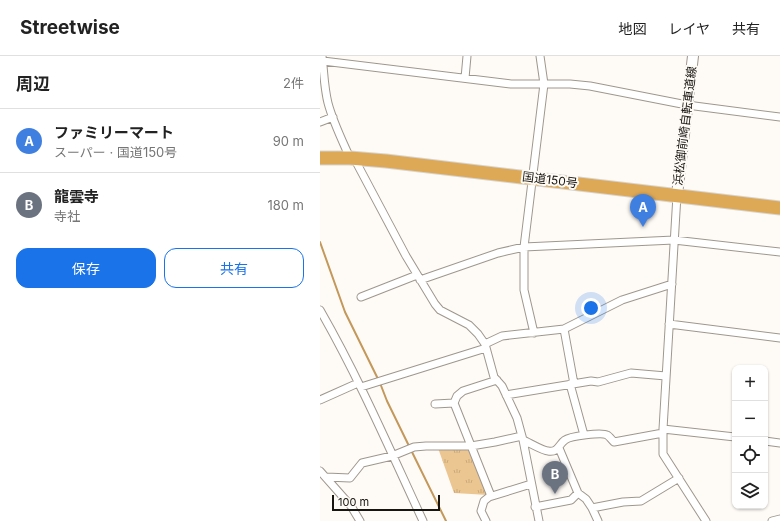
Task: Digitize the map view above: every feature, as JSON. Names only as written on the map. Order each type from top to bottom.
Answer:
[{"type":"highway","name":"国道150号","points":[[320,158],[352,158],[386,161],[780,208]]},
{"type":"main road","name":"浜松御前崎自転車道線","points":[[677,195],[693,56]]},
{"type":"street","points":[[465,78],[467,56]]},
{"type":"street","points":[[534,332],[524,290],[524,247],[544,84],[540,56]]},
{"type":"street","points":[[539,521],[517,418],[502,386],[494,377],[486,346],[478,334],[469,325],[440,310],[406,256],[352,158],[333,117],[328,103],[322,59],[511,84],[570,84],[590,86],[687,105],[780,117]]},
{"type":"street","points":[[320,122],[333,117]]},
{"type":"street","points":[[677,195],[663,431],[663,454],[706,521]]},
{"type":"street","points":[[361,297],[419,277],[498,253],[524,247],[674,240],[780,252]]},
{"type":"street","points":[[320,400],[360,385],[486,346],[502,336],[564,329],[622,300],[672,284]]},
{"type":"street","points":[[320,310],[360,385],[423,521]]},
{"type":"street","points":[[669,324],[780,338]]},
{"type":"street","points":[[564,329],[572,384],[584,435]]},
{"type":"street","points":[[506,395],[591,381],[598,382],[631,373],[666,376]]},
{"type":"street","points":[[491,496],[454,403],[457,396],[463,391],[497,380]]},
{"type":"street","points":[[436,404],[454,403]]},
{"type":"street","points":[[326,477],[350,478],[362,463],[426,446],[471,446],[522,438],[548,452],[559,448],[565,440],[584,435],[607,435],[614,442],[663,431],[732,437]]},
{"type":"street","points":[[768,441],[780,443]]},
{"type":"street","points":[[559,448],[578,494],[586,499],[592,508],[595,520]]},
{"type":"street","points":[[320,471],[351,506],[360,521]]},
{"type":"street","points":[[592,508],[623,502],[641,501],[679,478]]},
{"type":"street","points":[[486,521],[481,511],[484,501],[491,496],[531,484]]},
{"type":"street","points":[[535,507],[571,500],[578,494]]},
{"type":"street","points":[[772,521],[780,520]]},
{"type":"green space","points":[[438,448],[469,448],[488,495],[454,493]]},
{"type":"waterway","points":[[320,242],[345,312],[378,379]]},
{"type":"waterway","points":[[380,383],[409,446]]},
{"type":"waterway","points":[[411,450],[446,521]]},
{"type":"place","name":"ファミリーマート","points":[[643,227]]},
{"type":"place","name":"龍雲寺","points":[[555,494]]}]
